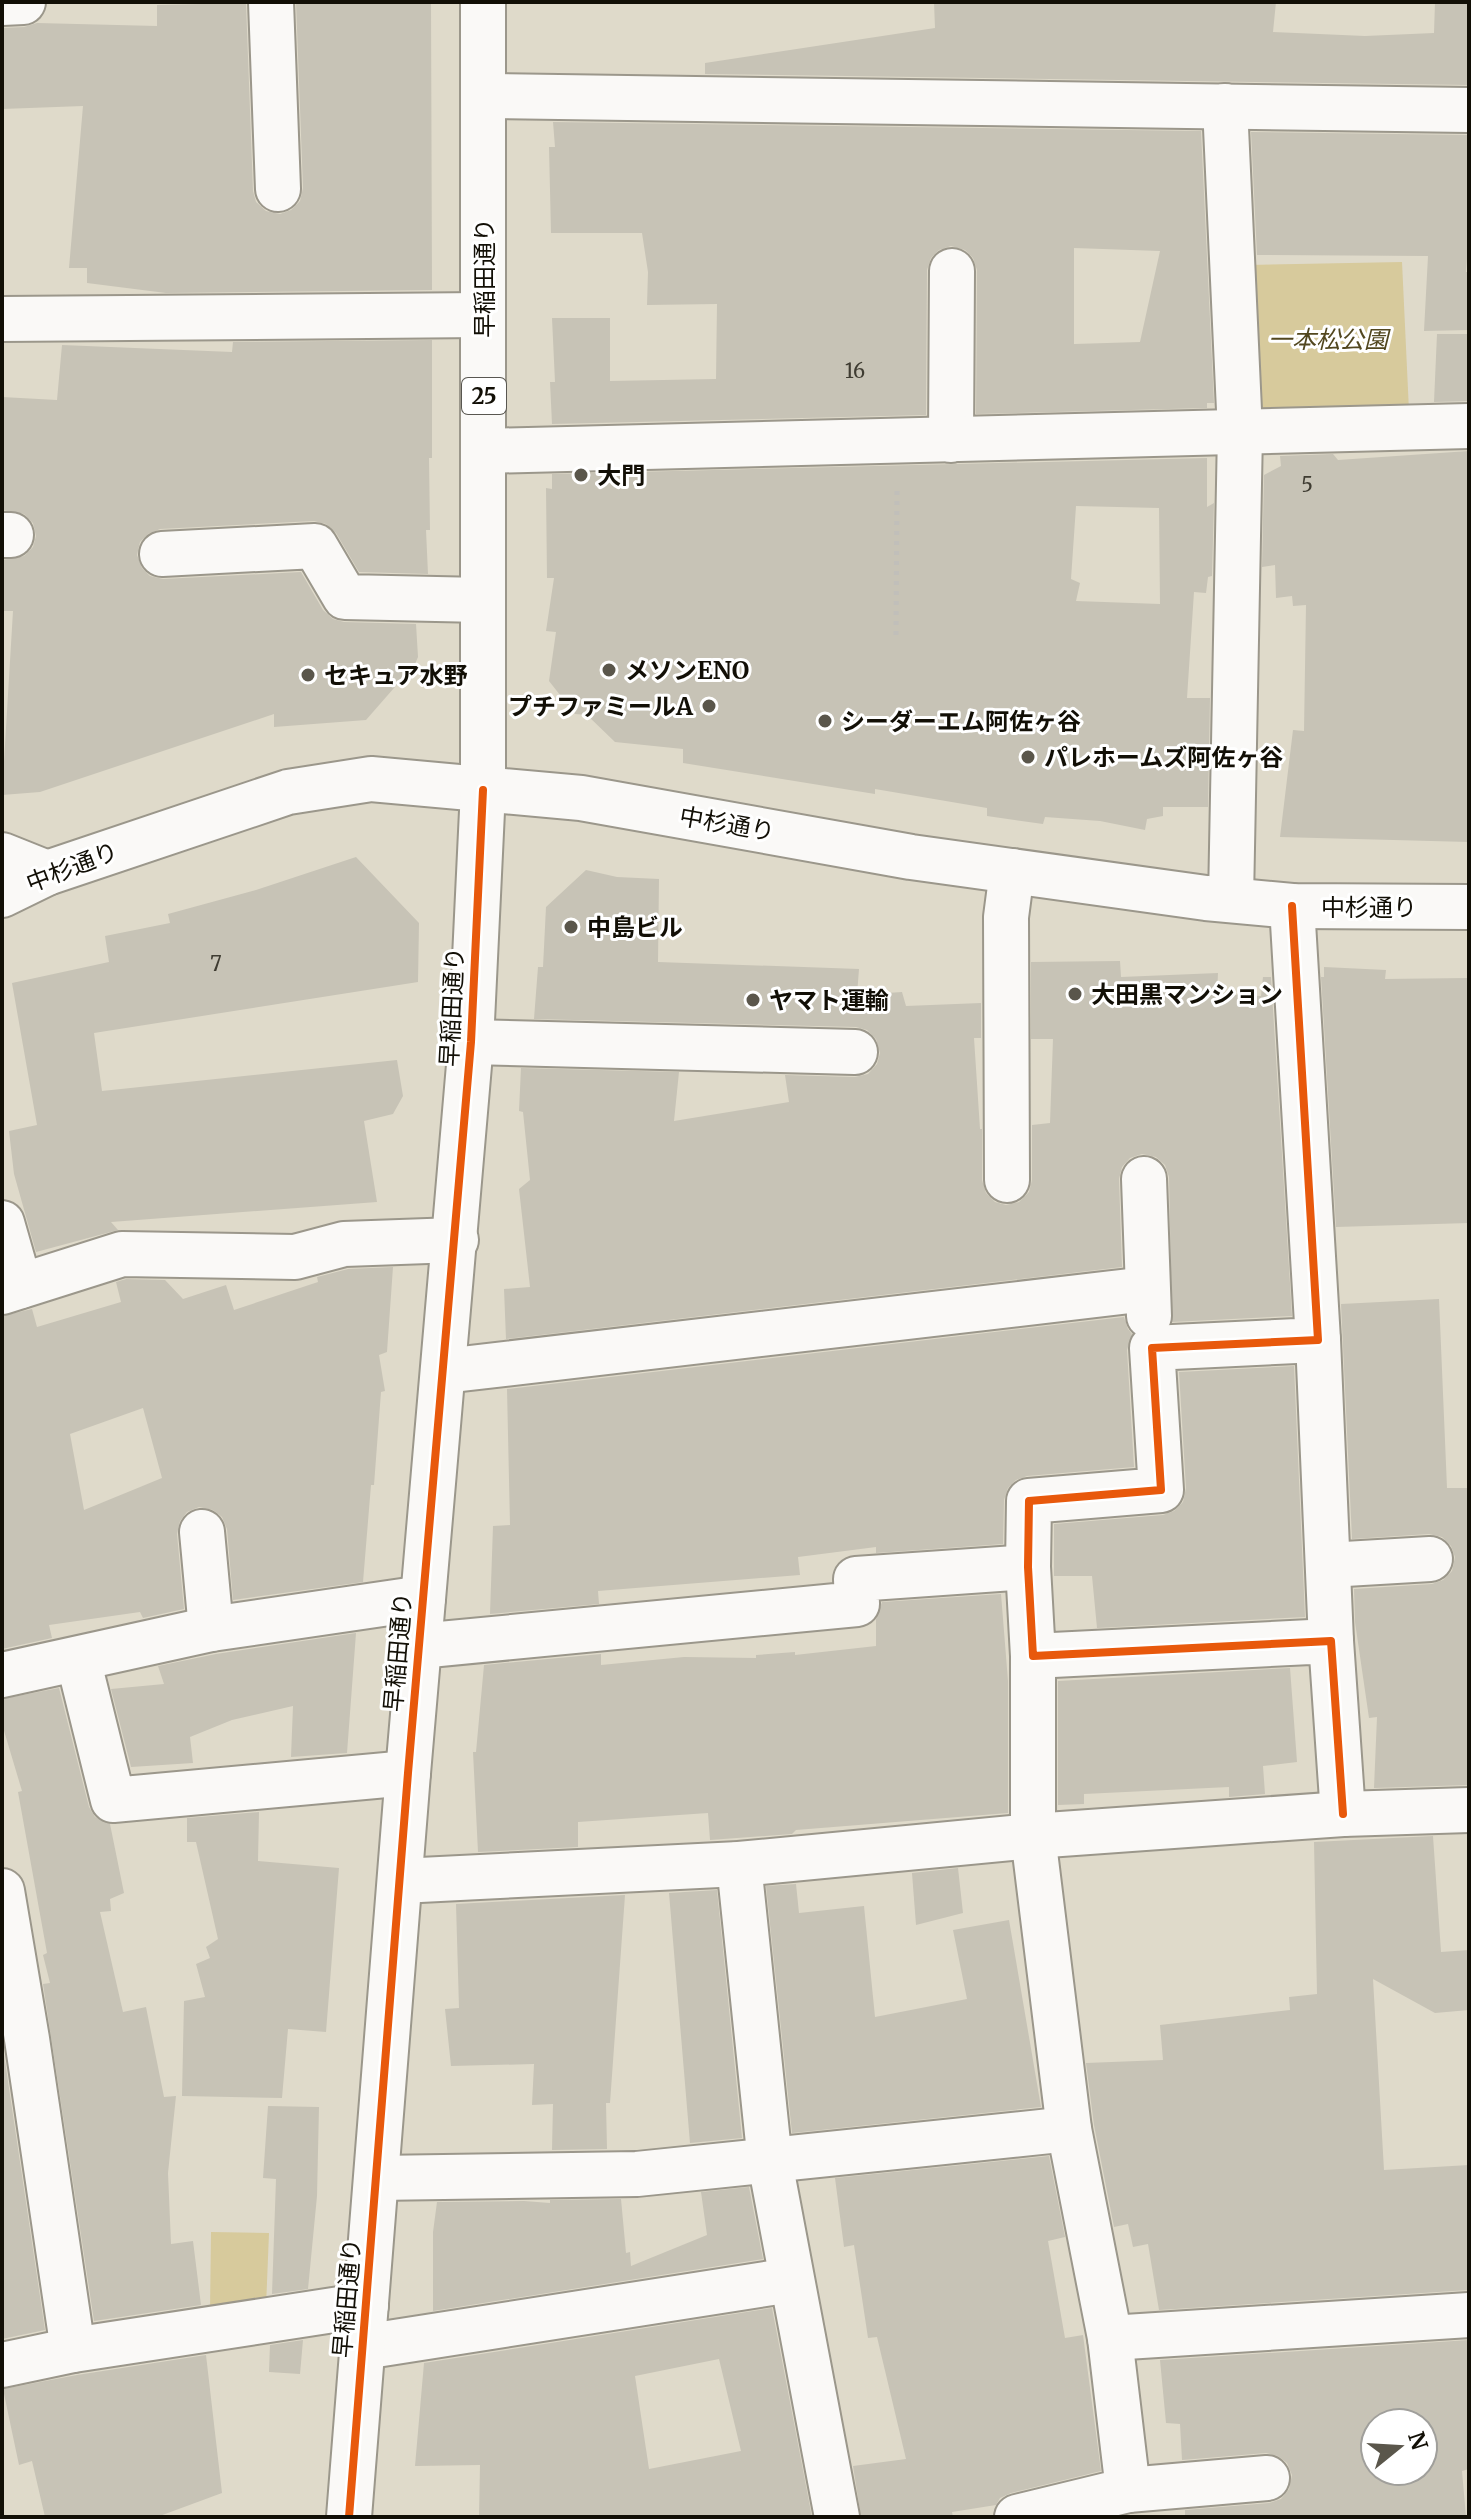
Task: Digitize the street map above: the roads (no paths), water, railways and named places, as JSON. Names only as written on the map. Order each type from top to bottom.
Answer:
[{"type":"street","points":[[2,3],[23,2]]},
{"type":"street","points":[[271,2],[278,189]]},
{"type":"street","name":"早稲田通り","points":[[340,2516],[363,2347],[408,1773],[471,1042],[483,790],[483,2]]},
{"type":"street","points":[[485,96],[1469,110]]},
{"type":"street","points":[[1225,106],[1240,432],[1231,900]]},
{"type":"street","points":[[951,440],[952,271]]},
{"type":"street","points":[[2,319],[483,315]]},
{"type":"street","points":[[485,451],[1469,426]]},
{"type":"street","points":[[162,554],[315,546],[345,597],[482,600]]},
{"type":"street","name":"中杉通り","points":[[2,895],[47,873],[288,792],[371,779],[581,798],[911,857],[1231,900],[1292,906],[1469,907]]},
{"type":"street","points":[[2,855],[47,873]]},
{"type":"street","points":[[1007,1180],[1006,917],[1012,871]]},
{"type":"street","points":[[1292,906],[1343,1814]]},
{"type":"street","points":[[471,1042],[855,1052]]},
{"type":"street","points":[[1128,2490],[1110,2338],[1069,2129],[1033,1836],[1033,1656],[1028,1567],[1029,1501],[1161,1490],[1147,1289],[1144,1179]]},
{"type":"street","points":[[2,1223],[11,1289],[122,1254],[295,1257],[344,1244],[456,1240]]},
{"type":"street","points":[[444,1371],[1147,1289]]},
{"type":"street","points":[[1152,1348],[1318,1340]]},
{"type":"street","points":[[202,1532],[211,1629]]},
{"type":"street","points":[[1328,1565],[1430,1559]]},
{"type":"street","points":[[419,1646],[857,1604],[856,1579],[1028,1567]]},
{"type":"street","points":[[2,1675],[211,1629],[423,1598]]},
{"type":"street","points":[[1033,1656],[1331,1641]]},
{"type":"street","points":[[78,1659],[113,1800],[408,1773]]},
{"type":"street","points":[[400,1881],[739,1864],[1033,1836],[1343,1814],[1469,1810]]},
{"type":"street","points":[[739,1864],[770,2162],[837,2517]]},
{"type":"street","points":[[2,1891],[15,2042],[73,2350]]},
{"type":"street","points":[[377,2178],[637,2174],[1069,2129]]},
{"type":"street","points":[[363,2347],[791,2280]]},
{"type":"street","points":[[2,2365],[73,2350],[366,2305]]},
{"type":"street","points":[[1110,2338],[1469,2315]]},
{"type":"street","points":[[1017,2517],[1128,2490],[1267,2478]]},
{"type":"place","name":"大門","points":[[581,475]]},
{"type":"place","name":"メソンENO","points":[[609,670]]},
{"type":"place","name":"セキュア水野","points":[[308,675]]},
{"type":"place","name":"プチファミールA","points":[[709,706]]},
{"type":"place","name":"シーダーエム阿佐ヶ谷","points":[[825,721]]},
{"type":"place","name":"パレホームズ阿佐ヶ谷","points":[[1028,757]]},
{"type":"place","name":"中島ビル","points":[[571,927]]},
{"type":"place","name":"大田黒マンション","points":[[1075,994]]},
{"type":"place","name":"ヤマト運輸","points":[[753,1000]]},
{"type":"park label","name":"一本松公園","points":[[1328,339]]}]
